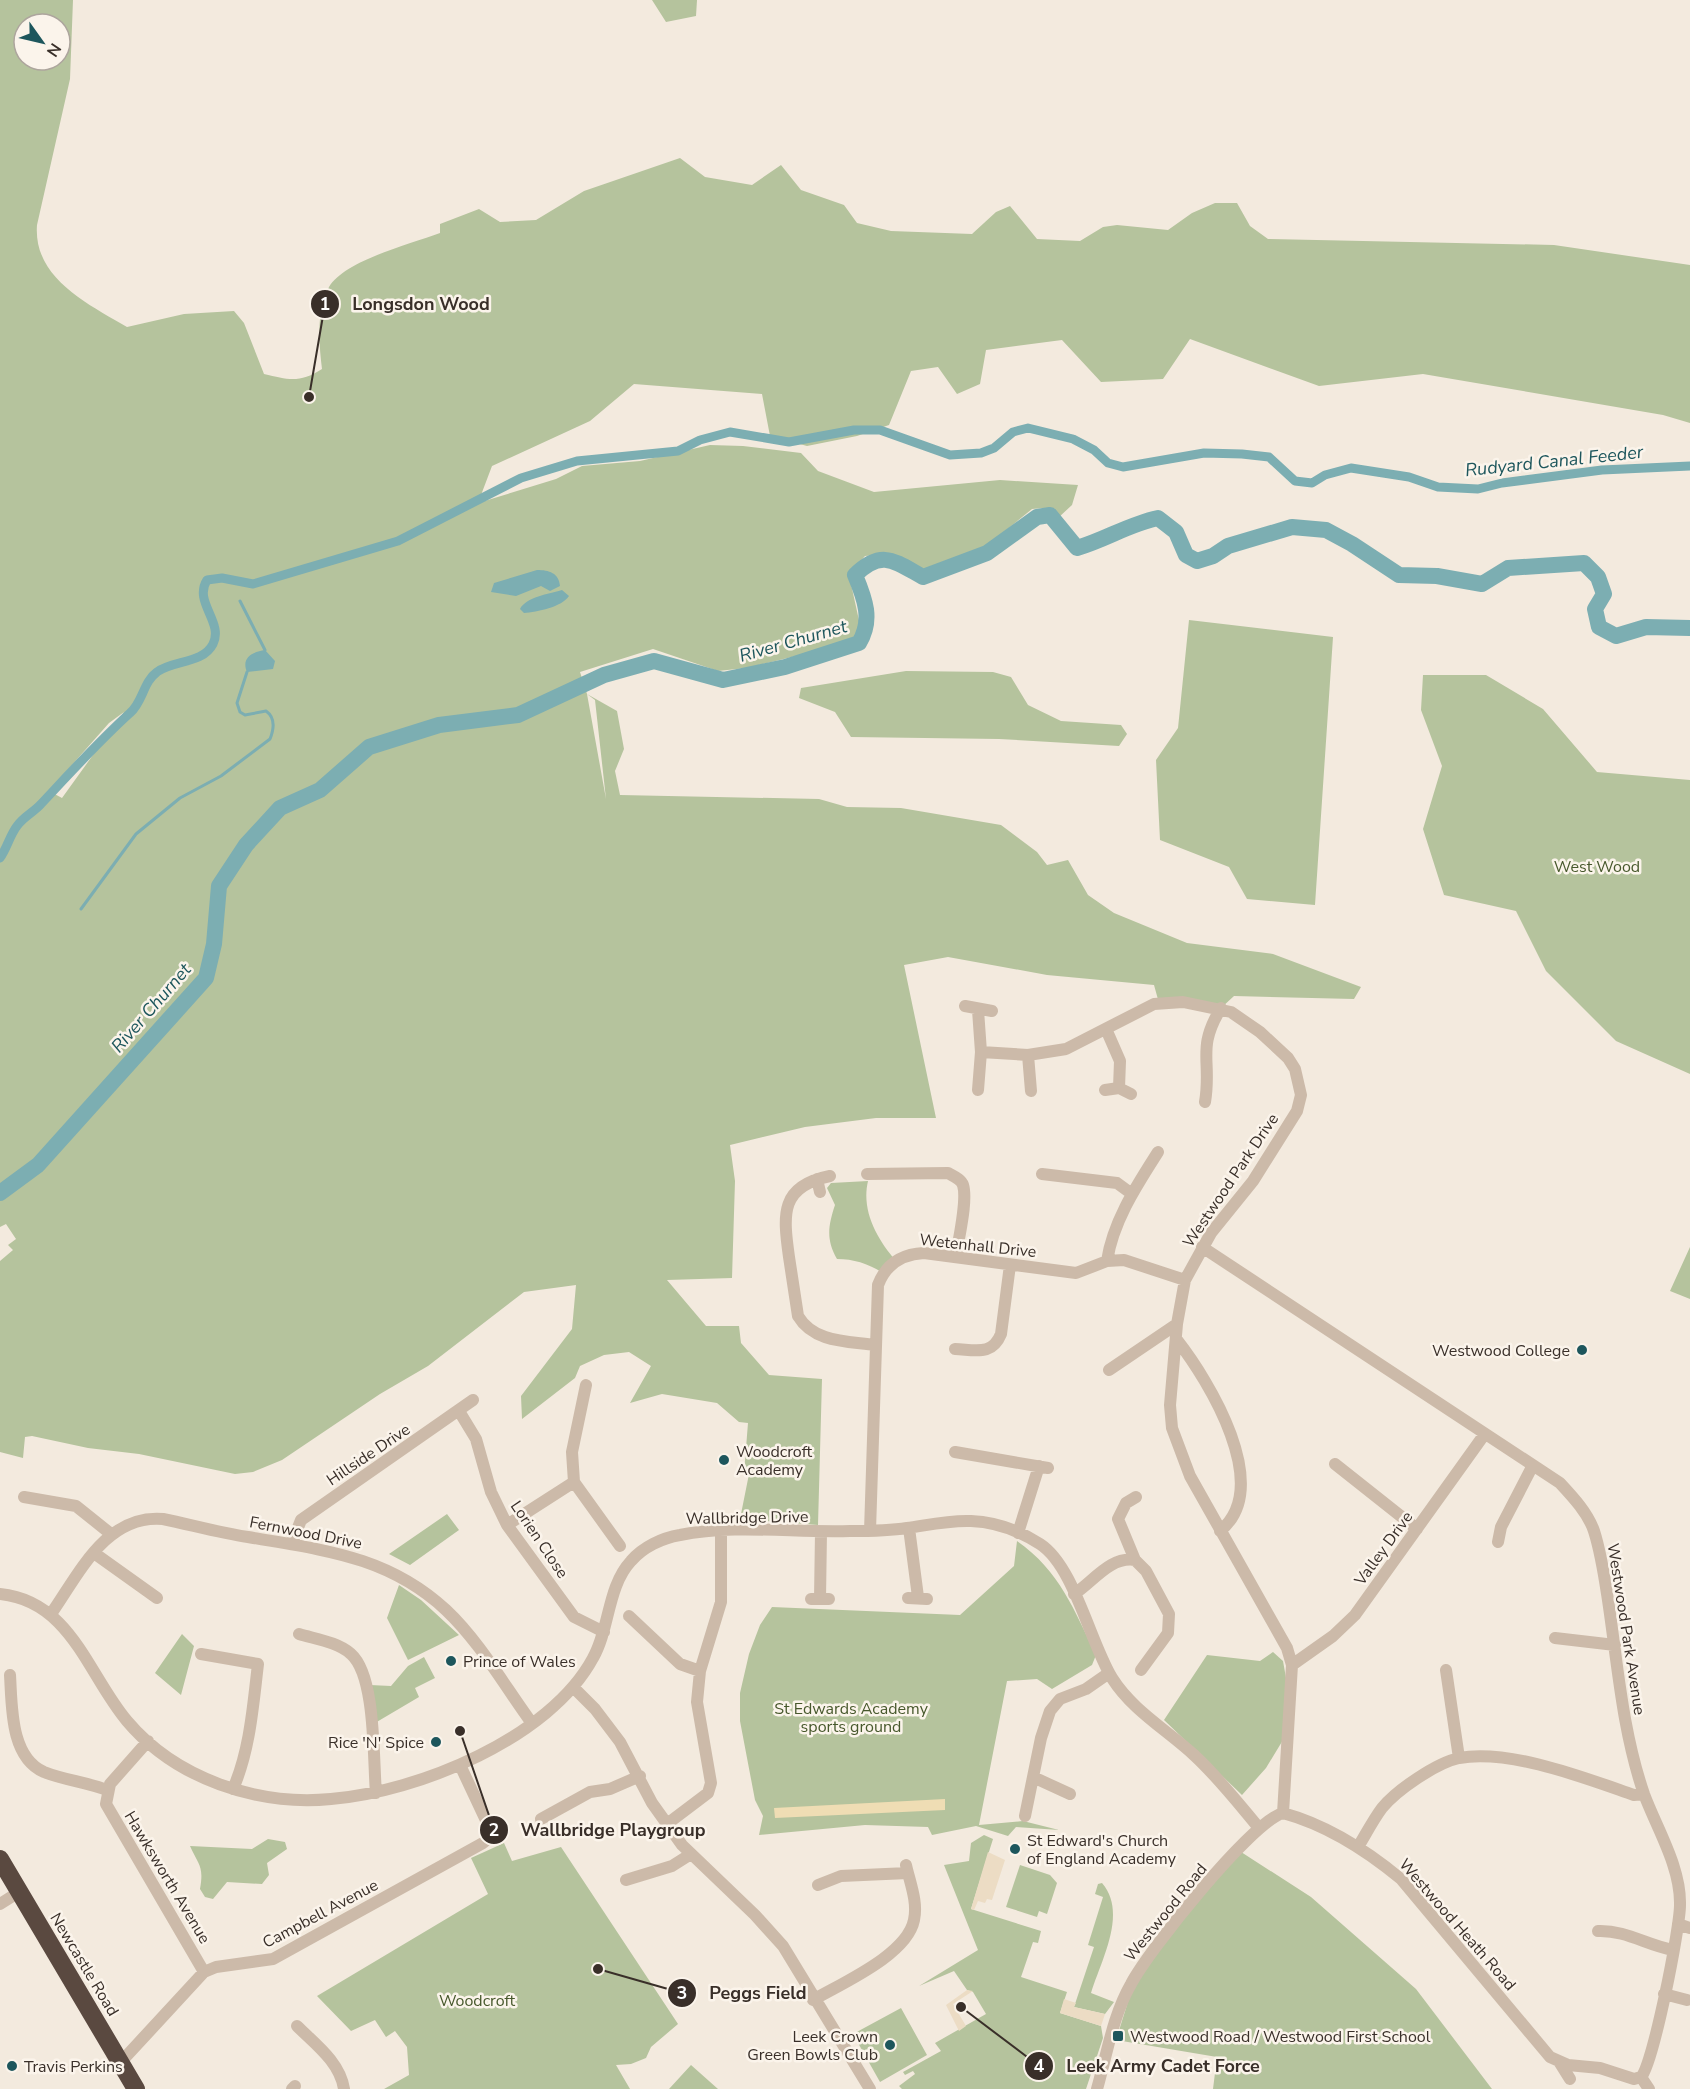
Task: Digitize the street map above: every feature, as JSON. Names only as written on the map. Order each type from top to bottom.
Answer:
[{"type":"highway","name":"Newcastle Road","points":[[0,1859],[136,2089]]},
{"type":"street","name":"Westwood Park Drive","points":[[981,1052],[1028,1055],[1066,1049],[1154,1004],[1183,1002],[1221,1008],[1260,1032],[1288,1058],[1295,1069],[1301,1095],[1296,1111],[1253,1181],[1210,1233],[1185,1280],[1177,1324],[1170,1405],[1172,1428],[1190,1476],[1287,1648],[1292,1665],[1283,1813]]},
{"type":"street","points":[[965,1006],[992,1011]]},
{"type":"street","points":[[1204,1103],[1207,1080],[1206,1040],[1210,1027],[1221,1008]]},
{"type":"street","points":[[978,1010],[981,1052],[978,1090]]},
{"type":"street","points":[[1106,1029],[1120,1061],[1119,1088]]},
{"type":"street","points":[[1028,1055],[1030,1091]]},
{"type":"street","points":[[1105,1090],[1119,1088],[1131,1094]]},
{"type":"street","points":[[1107,1261],[1113,1239],[1132,1194],[1158,1152]]},
{"type":"street","points":[[867,1174],[948,1173],[960,1180],[964,1198],[956,1257]]},
{"type":"street","points":[[1042,1174],[1116,1183],[1132,1194]]},
{"type":"street","points":[[820,1192],[823,1178],[797,1189],[789,1200],[785,1216],[798,1316],[804,1326],[816,1335],[876,1345]]},
{"type":"street","name":"Westwood Park Avenue","points":[[1202,1247],[1484,1435],[1533,1465],[1571,1494],[1593,1529],[1601,1558],[1627,1731],[1644,1794],[1675,1874],[1684,1926],[1673,1950],[1648,2064],[1641,2077]]},
{"type":"street","name":"Wetenhall Drive","points":[[870,1531],[878,1285],[887,1268],[894,1262],[912,1254],[956,1257],[1076,1273],[1107,1261],[1133,1261],[1185,1280]]},
{"type":"street","points":[[955,1349],[986,1351],[997,1344],[1001,1334],[1010,1265]]},
{"type":"street","points":[[1109,1370],[1177,1324]]},
{"type":"street","points":[[1177,1340],[1191,1358],[1216,1401],[1238,1462],[1242,1487],[1240,1504],[1230,1523],[1220,1531]]},
{"type":"street","points":[[586,1385],[572,1452],[574,1482],[620,1546]]},
{"type":"street","name":"Hillside Drive","points":[[292,1543],[301,1520],[473,1401]]},
{"type":"street","name":"Lorien Close","points":[[459,1411],[476,1439],[491,1492],[507,1525],[574,1617],[604,1632]]},
{"type":"street","name":"Valley Drive","points":[[1292,1665],[1333,1636],[1354,1615],[1484,1435]]},
{"type":"street","points":[[955,1452],[1043,1467],[1018,1533]]},
{"type":"street","points":[[1335,1464],[1417,1529]]},
{"type":"street","points":[[1498,1542],[1500,1527],[1533,1465]]},
{"type":"street","points":[[507,1525],[574,1482]]},
{"type":"street","points":[[24,1497],[76,1506],[111,1534]]},
{"type":"street","points":[[1136,1497],[1126,1503],[1118,1518],[1135,1560],[1146,1571],[1169,1614],[1168,1633],[1141,1670]]},
{"type":"street","name":"Fernwood Drive","points":[[51,1614],[94,1553],[111,1534],[135,1521],[149,1518],[292,1543],[376,1564],[421,1590],[447,1611],[466,1633],[531,1722]]},
{"type":"street","name":"Wallbridge Drive","points":[[0,1594],[22,1599],[51,1614],[71,1635],[116,1708],[129,1724],[148,1741],[186,1768],[233,1789],[266,1798],[330,1799],[376,1792],[419,1781],[460,1765],[491,1749],[531,1722],[574,1688],[596,1653],[604,1632],[614,1590],[622,1571],[633,1557],[648,1546],[672,1537],[721,1531],[870,1531],[969,1521],[1004,1527],[1039,1543],[1053,1554],[1074,1594],[1109,1673],[1139,1709],[1198,1759],[1259,1828]]},
{"type":"street","points":[[909,1528],[918,1598]]},
{"type":"street","points":[[667,1824],[708,1793],[711,1783],[697,1702],[700,1671],[722,1602],[721,1531]]},
{"type":"street","points":[[820,1599],[821,1532]]},
{"type":"street","points":[[94,1553],[158,1598]]},
{"type":"street","points":[[1074,1594],[1090,1584],[1110,1564],[1123,1558],[1135,1560]]},
{"type":"street","points":[[629,1616],[680,1664],[700,1671]]},
{"type":"street","points":[[299,1634],[340,1647],[349,1653],[362,1669],[369,1702],[376,1792]]},
{"type":"street","points":[[1555,1638],[1615,1645]]},
{"type":"street","points":[[201,1654],[258,1664],[248,1739],[241,1770],[233,1789]]},
{"type":"street","points":[[1446,1670],[1459,1758]]},
{"type":"street","points":[[1025,1816],[1041,1738],[1054,1704],[1067,1695],[1086,1689],[1109,1673]]},
{"type":"street","points":[[10,1675],[20,1747],[27,1760],[45,1772],[107,1791],[115,1777],[148,1741]]},
{"type":"street","points":[[574,1688],[595,1709],[620,1742],[640,1776],[652,1803],[667,1824],[692,1854],[755,1915],[783,1946],[813,2000],[870,2089]]},
{"type":"street","points":[[1358,1847],[1383,1808],[1396,1795],[1418,1778],[1459,1758],[1489,1758],[1534,1764],[1634,1795],[1644,1794]]},
{"type":"street","name":"Campbell Avenue","points":[[204,1972],[216,1967],[273,1959],[489,1838],[491,1831],[460,1765]]},
{"type":"street","points":[[541,1819],[590,1792],[610,1789],[640,1776]]},
{"type":"street","points":[[1033,1777],[1070,1794]]},
{"type":"street","name":"Hawksworth Avenue","points":[[107,1791],[106,1804],[204,1972]]},
{"type":"street","name":"Westwood Road","points":[[1097,2089],[1118,2016],[1130,1985],[1141,1966],[1208,1883],[1259,1828],[1274,1816],[1283,1813]]},
{"type":"street","name":"Westwood Heath Road","points":[[1283,1813],[1313,1823],[1358,1847],[1401,1879],[1546,2053],[1560,2063],[1570,2079]]},
{"type":"street","points":[[625,1880],[672,1866],[692,1854]]},
{"type":"street","points":[[813,2000],[865,1971],[905,1940],[911,1930],[915,1912],[907,1869],[841,1876],[818,1885]]},
{"type":"street","points":[[0,1904],[19,1892]]},
{"type":"street","points":[[1598,1931],[1627,1934],[1654,1946],[1673,1950]]},
{"type":"street","points":[[120,2063],[204,1972]]},
{"type":"street","points":[[1664,1994],[1687,2000]]},
{"type":"street","points":[[297,2026],[331,2060],[342,2080],[344,2089]]},
{"type":"street","points":[[1560,2063],[1600,2068],[1634,2079],[1641,2077],[1649,2089]]},
{"type":"green space","points":[[0,0],[73,0],[72,26],[72,12],[12,12],[12,72],[70,72],[37,225],[38,244],[53,274],[80,299],[127,327],[184,314],[234,311],[244,323],[264,374],[281,378],[307,377],[322,369],[319,338],[322,306],[329,287],[337,277],[349,269],[380,254],[440,233],[440,224],[479,209],[500,222],[536,220],[584,191],[680,158],[705,177],[752,185],[781,165],[801,190],[844,205],[857,223],[891,231],[972,234],[996,212],[1010,206],[1037,239],[1080,241],[1103,227],[1117,225],[1168,230],[1192,213],[1215,203],[1237,203],[1250,226],[1268,239],[1554,245],[1690,265],[1690,423],[1663,415],[1423,374],[1319,386],[1190,339],[1163,379],[1101,382],[1062,340],[986,350],[980,384],[957,394],[938,367],[911,371],[889,425],[857,436],[807,446],[770,436],[762,394],[634,384],[590,421],[492,466],[478,503],[556,479],[582,466],[640,461],[710,445],[743,446],[801,453],[818,471],[874,492],[1000,480],[1078,485],[1072,505],[1058,518],[1043,508],[1032,509],[988,545],[925,572],[885,554],[865,556],[852,571],[851,584],[860,625],[854,637],[804,654],[746,668],[718,671],[653,649],[580,672],[587,694],[617,711],[624,749],[615,771],[620,795],[819,799],[847,807],[901,808],[1001,825],[1037,852],[1047,865],[1068,860],[1088,895],[1114,913],[1187,943],[1273,954],[1361,987],[1354,999],[1234,996],[1221,1008],[1159,1003],[1154,985],[1047,975],[948,957],[904,965],[936,1118],[876,1118],[805,1127],[730,1145],[735,1181],[732,1278],[667,1280],[706,1326],[739,1326],[741,1343],[769,1375],[822,1379],[818,1525],[740,1519],[749,1474],[744,1473],[748,1423],[739,1422],[717,1403],[662,1394],[630,1403],[651,1366],[629,1352],[604,1355],[580,1366],[575,1378],[522,1419],[521,1396],[572,1329],[576,1285],[524,1292],[428,1366],[380,1394],[282,1460],[253,1472],[235,1474],[139,1454],[88,1448],[32,1436],[25,1437],[23,1458],[0,1452],[0,1261],[13,1250],[8,1245],[16,1239],[6,1224],[0,1227]],"holes":[[[587,694],[595,700],[606,799]],[[124,712],[62,798],[49,791],[109,723]]]},
{"type":"green space","points":[[652,0],[697,0],[696,16],[666,22]]},
{"type":"green space","points":[[1189,620],[1333,637],[1315,905],[1247,899],[1229,867],[1160,840],[1156,760],[1178,728]]},
{"type":"green space","points":[[906,671],[993,672],[1011,677],[1028,705],[1061,721],[1121,725],[1127,734],[1119,746],[999,739],[851,737],[835,712],[799,698],[801,688]]},
{"type":"green space","name":"West Wood","points":[[1423,675],[1486,675],[1543,709],[1597,772],[1690,780],[1690,1074],[1616,1041],[1546,971],[1516,911],[1444,895],[1423,829],[1442,766],[1421,710]]},
{"type":"green space","points":[[868,1181],[867,1203],[872,1224],[896,1261],[883,1273],[861,1263],[837,1259],[831,1246],[830,1226],[835,1205],[827,1188],[831,1183]]},
{"type":"green space","points":[[1690,1247],[1690,1299],[1670,1291]]},
{"type":"green space","points":[[447,1514],[459,1530],[410,1565],[389,1554]]},
{"type":"green space","name":"St Edwards Academy sports ground","points":[[1017,1541],[1032,1553],[1055,1578],[1073,1607],[1096,1655],[1092,1665],[1052,1689],[1037,1679],[1007,1681],[979,1825],[1023,1821],[1059,1830],[1016,1827],[1008,1836],[976,1826],[932,1835],[928,1827],[865,1825],[759,1835],[763,1816],[755,1800],[740,1721],[740,1693],[749,1654],[760,1625],[772,1607],[960,1615],[1014,1566]]},
{"type":"green space","points":[[399,1585],[421,1600],[459,1635],[408,1660],[387,1618]]},
{"type":"green space","points":[[182,1634],[194,1646],[181,1695],[155,1673]]},
{"type":"green space","points":[[1273,1652],[1283,1661],[1286,1678],[1286,1735],[1266,1768],[1242,1795],[1164,1720],[1207,1655],[1260,1661]]},
{"type":"green space","points":[[424,1657],[435,1678],[415,1688],[419,1697],[375,1723],[370,1685],[391,1686],[408,1666]]},
{"type":"green space","points":[[984,1835],[993,1839],[971,1909],[1041,1931],[1038,1943],[1033,1942],[1021,1977],[1067,1992],[1060,2013],[1101,2026],[1103,2038],[1086,2089],[902,2089],[899,2086],[915,2074],[913,2071],[905,2075],[903,2072],[941,2051],[935,2043],[986,2014],[973,1992],[967,1990],[954,1971],[919,1986],[978,1950],[944,1865],[969,1861],[971,1843]]},
{"type":"green space","points":[[268,1839],[285,1842],[287,1849],[267,1863],[269,1875],[262,1884],[227,1882],[213,1899],[205,1897],[200,1889],[200,1866],[190,1846],[252,1849]]},
{"type":"green space","name":"Woodcroft","points":[[504,1843],[512,1861],[561,1847],[678,2024],[651,2047],[646,2058],[631,2064],[616,2065],[630,2089],[384,2089],[409,2075],[407,2047],[395,2031],[386,2037],[375,2020],[351,2031],[317,1996],[488,1894],[471,1858]]},
{"type":"green space","points":[[1238,1850],[1311,1897],[1416,1989],[1492,2089],[1213,2089],[1217,2057],[1116,2040],[1137,1973]]},
{"type":"green space","points":[[1020,1865],[1050,1875],[1057,1883],[1047,1914],[1039,1911],[1037,1917],[1006,1907]]},
{"type":"green space","points":[[1102,1883],[1113,1908],[1113,1922],[1106,1952],[1091,1993],[1114,2002],[1105,2014],[1074,2007],[1094,1947],[1088,1945],[1103,1897],[1095,1894],[1098,1884]]},
{"type":"green space","name":"Leek Crown Green Bowls Club","points":[[901,2008],[927,2055],[880,2082],[853,2034]]},
{"type":"green space","points":[[691,2065],[718,2089],[669,2089]]},
{"type":"sand","points":[[945,1799],[945,1810],[775,1818],[774,1808]]},
{"type":"shaded area","points":[[988,1852],[1005,1860],[992,1900],[987,1899],[985,1903],[978,1901],[974,1910],[971,1909]]},
{"type":"shaded area","points":[[967,1990],[973,1991],[953,2004],[966,2026],[959,2031],[946,2005]]},
{"type":"shaded area","points":[[1064,1999],[1076,2003],[1074,2007],[1105,2014],[1101,2026],[1060,2013]]},
{"type":"water","points":[[537,570],[553,573],[558,578],[560,586],[550,591],[541,586],[516,596],[491,592],[494,583]]},
{"type":"water","points":[[562,590],[569,596],[555,606],[524,613],[520,609],[532,599]]},
{"type":"water","points":[[265,650],[275,661],[273,669],[247,672],[245,663],[249,656]]},
{"type":"waterway","name":"Rudyard Canal Feeder","points":[[0,858],[19,823],[38,807],[134,708],[152,676],[171,665],[202,655],[213,644],[215,628],[204,596],[207,580],[222,578],[253,584],[398,541],[521,478],[577,461],[678,451],[700,440],[730,432],[789,442],[854,430],[880,430],[950,455],[981,453],[994,448],[1013,432],[1028,428],[1073,439],[1094,450],[1108,463],[1123,467],[1204,453],[1242,454],[1269,457],[1295,481],[1312,483],[1325,475],[1351,468],[1409,477],[1438,487],[1478,489],[1502,483],[1602,470],[1690,466]]},
{"type":"waterway","name":"River Churnet","points":[[0,1193],[38,1165],[206,978],[214,944],[219,886],[246,845],[280,808],[320,790],[369,747],[439,725],[518,715],[604,675],[654,661],[723,680],[785,667],[859,643],[867,618],[862,593],[855,575],[873,562],[881,560],[896,562],[923,577],[987,553],[1037,517],[1050,515],[1077,548],[1158,518],[1176,532],[1186,555],[1197,561],[1213,556],[1228,546],[1292,527],[1326,530],[1399,575],[1437,576],[1482,584],[1508,568],[1584,563],[1598,577],[1604,594],[1595,609],[1599,627],[1616,636],[1646,627],[1690,628]]},
{"type":"waterway","points":[[240,601],[265,650]]},
{"type":"waterway","points":[[81,909],[136,834],[180,798],[221,776],[270,739],[273,724],[266,711],[245,715],[240,712],[237,703],[247,672]]},
{"type":"place","name":"Longsdon Wood","points":[[309,397]]},
{"type":"place","name":"Westwood College","points":[[1582,1350]]},
{"type":"place","name":"Woodcroft Academy","points":[[724,1460]]},
{"type":"place","name":"Prince of Wales","points":[[451,1661]]},
{"type":"place","name":"Wallbridge Playgroup","points":[[460,1731]]},
{"type":"place","name":"Rice 'N' Spice","points":[[436,1742]]},
{"type":"place","name":"St Edward's Church of England Academy","points":[[1015,1849]]},
{"type":"place","name":"Peggs Field","points":[[598,1969]]},
{"type":"place","name":"Leek Army Cadet Force","points":[[961,2007]]},
{"type":"place","name":"Westwood Road / Westwood First School","points":[[1118,2036]]},
{"type":"place","name":"Leek Crown Green Bowls Club","points":[[890,2045]]},
{"type":"place","name":"Travis Perkins","points":[[12,2066]]}]
